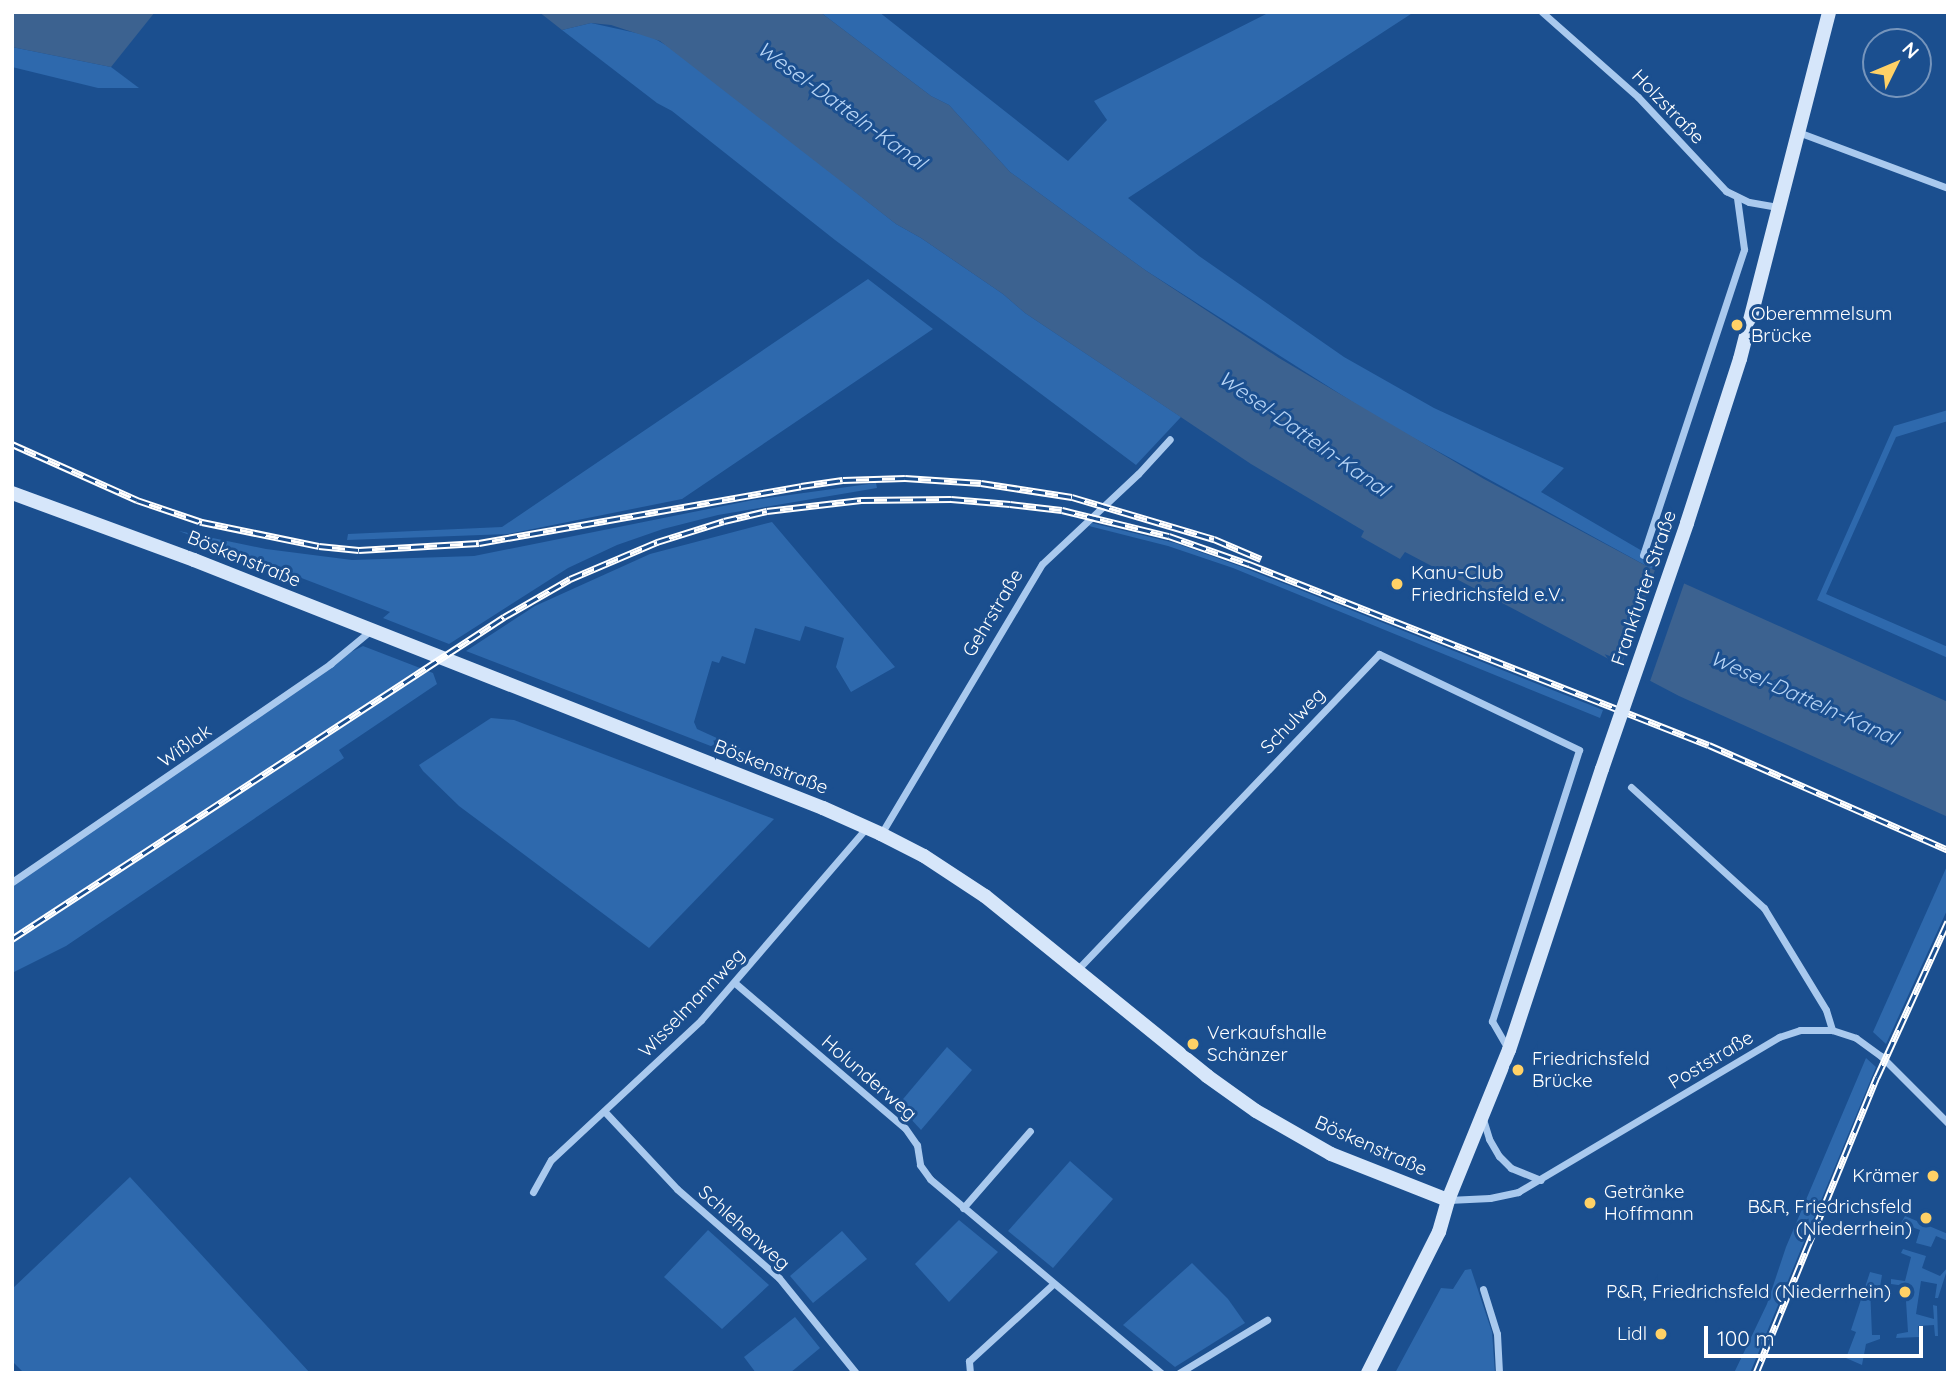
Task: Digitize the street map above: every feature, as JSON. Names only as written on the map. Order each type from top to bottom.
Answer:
[{"type":"main road","name":"Frankfurter Straße","points":[[1368,1373],[1439,1232],[1448,1200],[1509,1050],[1740,359],[1829,12]]},
{"type":"main road","name":"Böskenstraße","points":[[12,493],[194,559],[867,827],[924,856],[985,896],[1206,1076],[1256,1111],[1331,1154],[1448,1200]]},
{"type":"street","name":"Holzstraße","points":[[1542,12],[1638,97],[1726,191],[1737,198],[1779,207]]},
{"type":"street","points":[[1798,132],[1948,188]]},
{"type":"street","name":"Frankfurter Straße","points":[[1643,555],[1744,250],[1737,198]]},
{"type":"street","name":"Gehrstraße","points":[[881,834],[1042,564],[1138,474],[1170,439]]},
{"type":"street","name":"Wißlak","points":[[12,882],[297,687],[371,630]]},
{"type":"street","name":"Schulweg","points":[[1077,971],[1379,654],[1579,750],[1492,1021],[1509,1050]]},
{"type":"street","points":[[1631,787],[1764,908],[1826,1010],[1832,1030]]},
{"type":"street","name":"Wisselmannweg","points":[[533,1192],[551,1160],[606,1112],[735,984],[867,827]]},
{"type":"street","name":"Holunderweg","points":[[735,984],[905,1128],[917,1145],[920,1165],[930,1179],[1161,1373]]},
{"type":"street","name":"Poststraße","points":[[1448,1200],[1490,1198],[1518,1192],[1779,1037],[1800,1030],[1832,1030],[1856,1038],[1881,1056],[1948,1123]]},
{"type":"street","name":"Schlehenweg","points":[[606,1112],[677,1189],[779,1278],[856,1373]]},
{"type":"street","points":[[1482,1115],[1489,1139],[1499,1156],[1511,1168],[1541,1180]]},
{"type":"street","points":[[963,1208],[1030,1131]]},
{"type":"street","points":[[970,1373],[969,1361],[1053,1284]]},
{"type":"street","points":[[1483,1289],[1497,1334],[1499,1373]]},
{"type":"street","points":[[1179,1373],[1267,1320]]},
{"type":"shaded area","points":[[820,12],[879,12],[1068,161],[1107,120],[1094,101],[1270,12],[1414,12],[1128,198],[1199,256],[1344,357],[1434,408],[1564,468],[1541,492],[1656,559],[1652,569],[1381,420],[1145,270],[1010,172],[949,105],[931,96]]},
{"type":"shaded area","points":[[591,23],[650,36],[678,52],[896,224],[921,238],[1003,294],[1025,313],[1181,417],[1136,465],[835,240],[672,111],[657,103],[562,30]]},
{"type":"shaded area","points":[[12,47],[111,67],[139,88],[98,88],[12,67]]},
{"type":"shaded area","points":[[868,279],[933,329],[682,499],[508,534],[347,540],[348,534],[502,527]]},
{"type":"shaded area","points":[[1948,410],[1948,421],[1896,437],[1826,594],[1948,647],[1948,658],[1817,600],[1894,426]]},
{"type":"shaded area","points":[[876,483],[877,488],[718,515],[663,529],[617,545],[568,568],[449,644],[383,618],[390,612],[179,531],[266,549],[352,560],[474,556],[753,500]]},
{"type":"shaded area","points":[[772,522],[895,667],[851,692],[836,667],[844,638],[805,626],[800,641],[755,628],[745,664],[722,656],[719,663],[712,661],[694,722],[697,729],[774,764],[775,771],[466,651],[535,606],[650,554]]},
{"type":"shaded area","points":[[1092,523],[1175,543],[1242,567],[1603,710],[1600,718],[1233,568],[1168,546],[1089,526]]},
{"type":"shaded area","points":[[363,646],[433,673],[437,684],[339,750],[344,758],[66,946],[12,973],[12,884],[345,655]]},
{"type":"shaded area","points":[[491,718],[514,720],[774,819],[649,948],[459,806],[423,771],[419,765]]},
{"type":"shaded area","points":[[1947,866],[1948,908],[1886,1044],[1873,1032]]},
{"type":"shaded area","points":[[947,1047],[972,1070],[921,1130],[898,1105]]},
{"type":"shaded area","points":[[1866,1058],[1876,1067],[1750,1373],[1734,1373],[1767,1304],[1786,1247]]},
{"type":"shaded area","points":[[1070,1161],[1113,1199],[1053,1268],[1008,1231]]},
{"type":"shaded area","points":[[130,1177],[310,1373],[24,1373],[12,1361],[12,1289]]},
{"type":"shaded area","points":[[1905,1216],[1948,1234],[1948,1241],[1936,1236],[1931,1247],[1916,1243],[1920,1230],[1901,1223]]},
{"type":"shaded area","points":[[959,1220],[998,1252],[949,1302],[915,1264]]},
{"type":"shaded area","points":[[708,1230],[769,1285],[722,1329],[664,1277]]},
{"type":"shaded area","points":[[842,1231],[867,1259],[813,1303],[790,1276]]},
{"type":"shaded area","points":[[1903,1249],[1926,1256],[1922,1268],[1940,1276],[1948,1267],[1938,1298],[1935,1298],[1937,1284],[1921,1281],[1916,1314],[1934,1319],[1933,1305],[1937,1306],[1938,1336],[1935,1336],[1934,1325],[1918,1326],[1919,1337],[1896,1338],[1897,1334],[1908,1332],[1905,1286],[1891,1284],[1891,1279],[1905,1281],[1911,1257],[1901,1253]]},
{"type":"shaded area","points":[[1192,1263],[1228,1299],[1245,1323],[1175,1367],[1123,1325]]},
{"type":"shaded area","points":[[1471,1269],[1492,1332],[1495,1373],[1395,1373],[1441,1288],[1453,1289],[1465,1270]]},
{"type":"shaded area","points":[[1870,1272],[1882,1275],[1880,1287],[1870,1287],[1872,1335],[1880,1335],[1880,1339],[1866,1344],[1862,1365],[1846,1358],[1856,1332],[1851,1330]]},
{"type":"shaded area","points":[[795,1317],[820,1348],[790,1373],[756,1373],[744,1357]]},
{"type":"water","points":[[12,12],[155,12],[111,67],[12,47]]},
{"type":"water","name":"Wesel-Datteln-Kanal","points":[[539,12],[820,12],[931,96],[949,105],[1010,172],[1145,270],[1279,358],[1484,479],[1652,569],[1948,702],[1948,817],[1679,696],[1405,552],[1400,559],[1361,537],[1364,531],[1251,464],[1025,313],[1003,294],[921,238],[896,224],[660,41],[611,25],[591,23],[562,30]]},
{"type":"pier","points":[[1656,567],[1685,581],[1649,684],[1620,669]]},
{"type":"railway","points":[[12,444],[137,500],[202,522],[319,546],[359,550],[479,543],[801,486],[843,480],[905,478],[981,483],[1072,497],[1214,539],[1261,559]]},
{"type":"railway","points":[[12,939],[504,617],[570,579],[657,542],[724,521],[767,511],[861,500],[951,499],[1062,510],[1169,536],[1249,564],[1709,745],[1948,850]]},
{"type":"railway","points":[[1756,1373],[1877,1077],[1948,921]]},
{"type":"place","name":"Oberemmelsum Brücke","points":[[1737,325]]},
{"type":"place","name":"Kanu-Club Friedrichsfeld e.V.","points":[[1397,584]]},
{"type":"place","name":"Verkaufshalle Schänzer","points":[[1193,1044]]},
{"type":"place","name":"Friedrichsfeld Brücke","points":[[1518,1070]]},
{"type":"place","name":"Krämer","points":[[1933,1176]]},
{"type":"place","name":"Getränke Hoffmann","points":[[1590,1203]]},
{"type":"place","name":"B&R, Friedrichsfeld (Niederrhein)","points":[[1926,1218]]},
{"type":"place","name":"P&R, Friedrichsfeld (Niederrhein)","points":[[1905,1292]]},
{"type":"place","name":"Lidl","points":[[1661,1334]]}]
